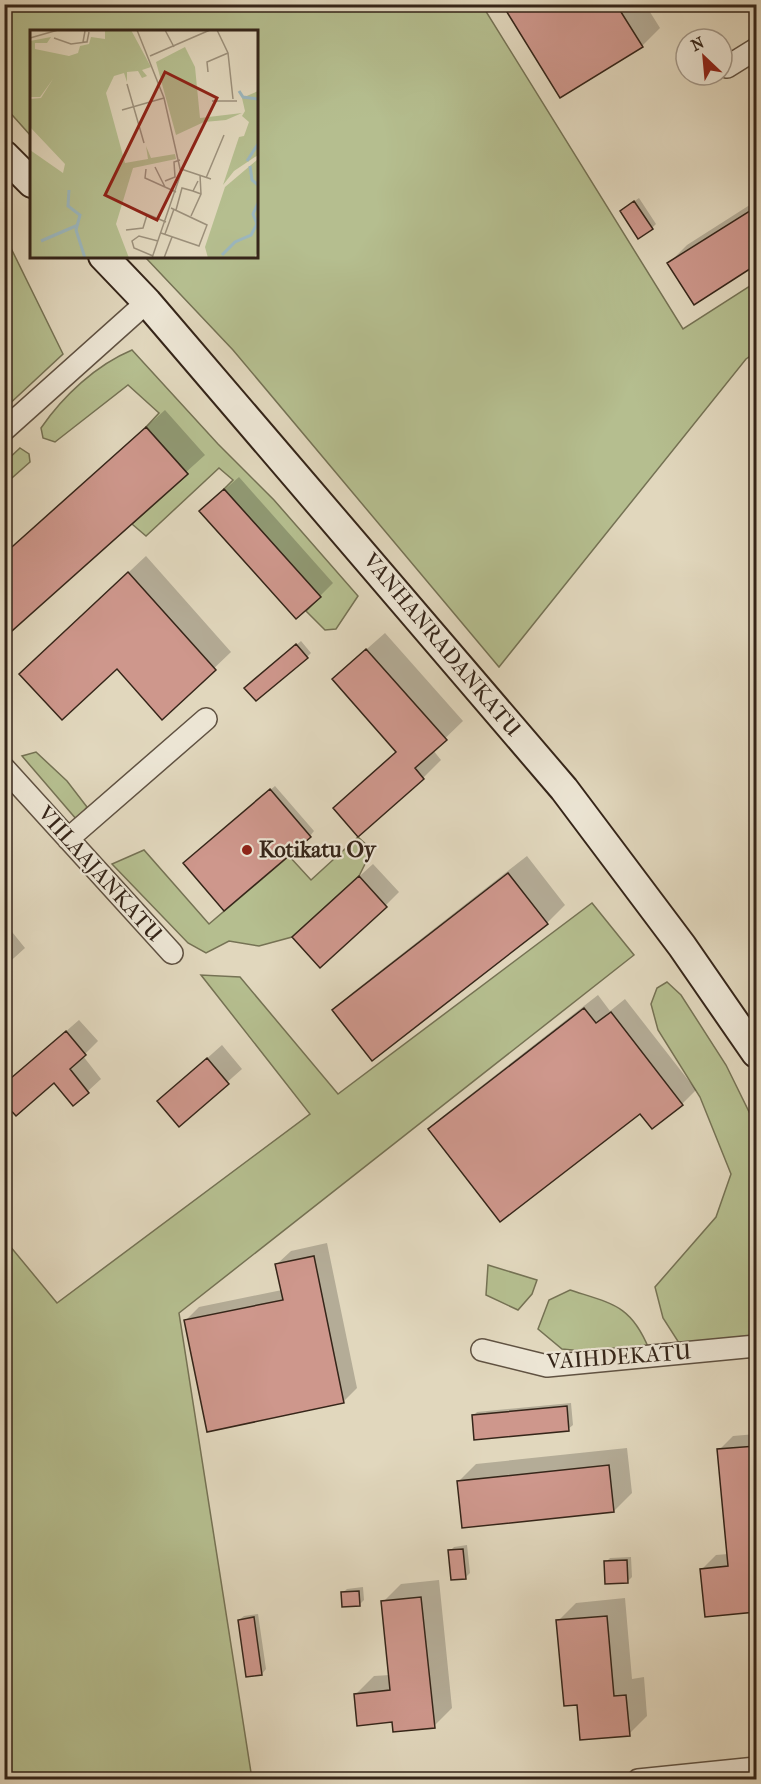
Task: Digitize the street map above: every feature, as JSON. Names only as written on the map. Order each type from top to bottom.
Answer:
[{"type":"street","points":[[734,63],[756,49]]},
{"type":"street","points":[[4,155],[30,181]]},
{"type":"street","name":"VANHANRADANKATU","points":[[105,258],[147,302],[564,789],[755,1047]]},
{"type":"street","points":[[4,430],[147,302]]},
{"type":"street","points":[[68,839],[206,719]]},
{"type":"street","name":"VIILAAJANKATU","points":[[4,768],[172,953]]},
{"type":"street","name":"VAIHDEKATU","points":[[482,1350],[547,1366],[756,1346]]},
{"type":"street","points":[[638,1779],[756,1768]]},
{"type":"green space","points":[[5,4],[482,5],[683,329],[756,282],[756,352],[746,359],[499,667],[233,350],[146,258],[258,258],[258,30],[30,30],[30,135],[5,107]]},
{"type":"green space","points":[[5,236],[63,354],[4,408]]},
{"type":"green space","points":[[132,350],[218,444],[274,500],[358,596],[336,629],[325,630],[306,611],[320,597],[224,489],[233,480],[219,468],[146,536],[132,524],[188,474],[146,427],[159,413],[128,385],[55,442],[43,438],[41,428],[70,393],[93,373]]},
{"type":"green space","points":[[20,448],[29,454],[30,462],[5,484],[5,462]]},
{"type":"green space","points":[[36,752],[67,781],[87,807],[77,820],[22,756]]},
{"type":"green space","points":[[358,837],[372,850],[359,876],[292,937],[259,946],[229,941],[206,953],[188,943],[112,864],[144,850],[209,924],[289,856],[311,880]]},
{"type":"green space","points":[[592,903],[634,955],[179,1313],[252,1779],[5,1779],[5,1240],[57,1303],[310,1114],[201,975],[240,977],[338,1094]]},
{"type":"green space","points":[[667,982],[681,995],[726,1065],[756,1126],[756,1335],[679,1343],[663,1318],[655,1287],[716,1217],[731,1174],[700,1097],[658,1030],[651,1004],[657,988]]},
{"type":"green space","points":[[488,1265],[537,1280],[532,1294],[518,1310],[486,1295]]},
{"type":"green space","points":[[570,1290],[619,1308],[635,1323],[649,1349],[593,1352],[562,1349],[538,1329],[549,1300]]},
{"type":"building","points":[[502,4],[616,4],[643,47],[560,98]]},
{"type":"building","points":[[634,201],[653,229],[638,239],[620,211]]},
{"type":"building","points":[[756,207],[756,265],[694,305],[667,263]]},
{"type":"building","points":[[146,427],[188,474],[4,638],[4,554]]},
{"type":"building","points":[[224,489],[321,597],[296,619],[199,511]]},
{"type":"building","points":[[128,572],[216,670],[162,720],[117,669],[62,720],[19,674]]},
{"type":"building","points":[[296,644],[308,658],[256,701],[244,688]]},
{"type":"building","points":[[366,649],[447,740],[415,768],[424,779],[358,837],[333,808],[396,752],[332,679]]},
{"type":"building","points":[[270,789],[311,837],[224,911],[183,863]]},
{"type":"building","points":[[508,873],[548,924],[372,1061],[332,1010]]},
{"type":"building","points":[[359,876],[387,907],[320,968],[292,937]]},
{"type":"building","points":[[584,1008],[596,1023],[611,1012],[683,1105],[652,1129],[640,1114],[500,1222],[428,1129]]},
{"type":"building","points":[[66,1031],[86,1055],[70,1069],[89,1093],[73,1106],[54,1083],[16,1116],[4,1103],[4,1084]]},
{"type":"building","points":[[207,1058],[229,1084],[179,1127],[157,1101]]},
{"type":"building","points":[[314,1256],[344,1403],[207,1432],[184,1320],[283,1300],[275,1264]]},
{"type":"building","points":[[567,1406],[569,1431],[474,1440],[472,1415]]},
{"type":"building","points":[[756,1446],[756,1612],[705,1617],[700,1569],[728,1566],[717,1449]]},
{"type":"building","points":[[609,1465],[614,1512],[462,1528],[457,1481]]},
{"type":"building","points":[[463,1549],[466,1579],[451,1580],[448,1550]]},
{"type":"building","points":[[627,1560],[628,1583],[605,1584],[604,1561]]},
{"type":"building","points":[[359,1591],[360,1606],[342,1607],[341,1592]]},
{"type":"building","points":[[421,1597],[435,1728],[393,1732],[392,1722],[357,1726],[354,1694],[390,1690],[381,1601]]},
{"type":"building","points":[[607,1616],[614,1696],[626,1695],[630,1736],[580,1740],[577,1705],[564,1706],[556,1620]]},
{"type":"building","points":[[254,1617],[262,1675],[246,1677],[238,1620]]},
{"type":"place","name":"Kotikatu Oy","points":[[247,850]]}]
